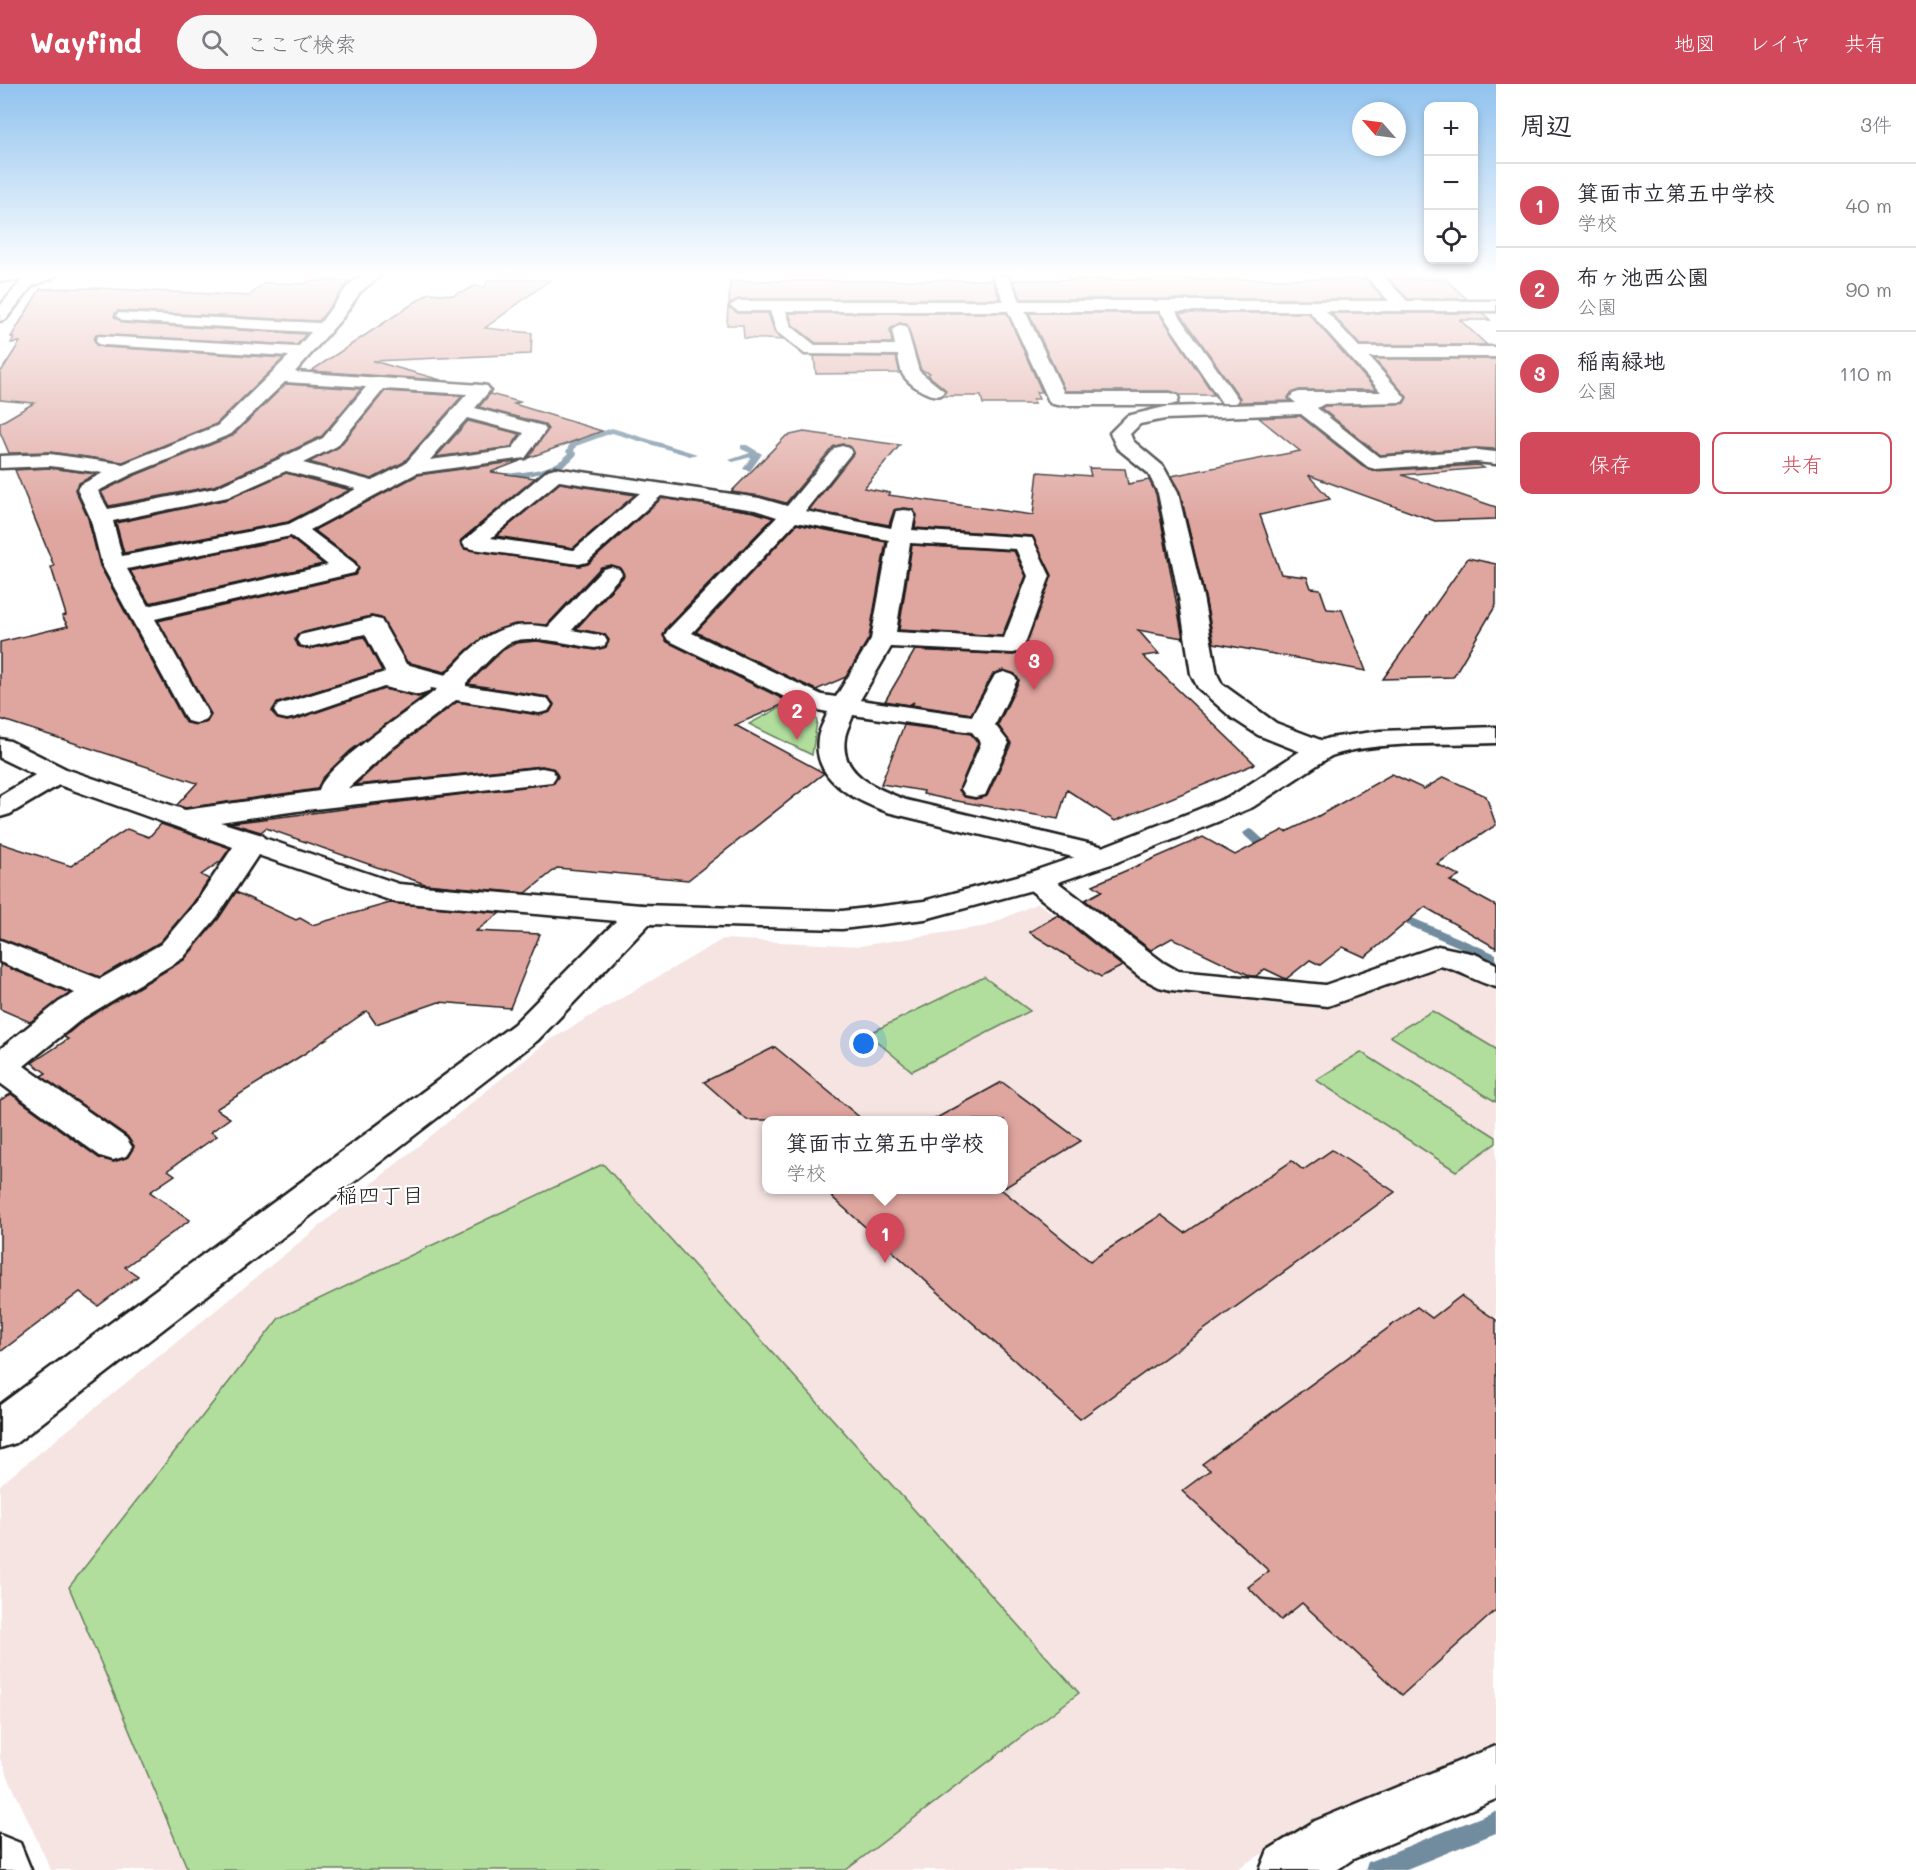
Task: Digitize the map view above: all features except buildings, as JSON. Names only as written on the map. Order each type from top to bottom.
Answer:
[{"type":"street","points":[[241,358],[291,365],[379,383],[481,390],[412,468]]},
{"type":"street","points":[[196,715],[113,565],[101,517],[87,489],[125,470],[224,430],[297,358]]},
{"type":"street","points":[[907,358],[911,374],[935,391]]},
{"type":"street","points":[[1039,358],[1057,399],[1229,399],[1312,403],[1382,468],[1476,456],[1496,458]]},
{"type":"street","points":[[1201,358],[1229,399]]},
{"type":"street","points":[[1321,750],[1268,729],[1241,712],[1211,687],[1204,674],[1191,597],[1168,493],[1156,470],[1124,444],[1120,433],[1134,420],[1165,413],[1396,398],[1362,358]]},
{"type":"street","points":[[177,359],[291,365]]},
{"type":"street","points":[[101,517],[221,494],[330,442],[379,383]]},
{"type":"street","points":[[113,565],[295,529],[412,468],[518,454],[536,430],[463,411]]},
{"type":"street","points":[[842,452],[791,515],[677,635],[816,702],[981,726],[995,743],[975,789]]},
{"type":"street","points":[[0,462],[50,460],[125,470]]},
{"type":"street","points":[[284,464],[372,487]]},
{"type":"street","points":[[657,489],[579,557],[473,542],[555,474],[657,489],[759,504],[791,515],[903,526],[1024,543],[1040,576],[1013,646],[883,639]]},
{"type":"street","points":[[903,526],[883,639],[844,705],[831,738],[834,763],[850,784],[871,796],[897,806],[1106,856]]},
{"type":"street","points":[[140,615],[346,568],[295,529]]},
{"type":"street","points":[[554,635],[611,574]]},
{"type":"street","points":[[309,640],[372,625],[396,669],[433,681],[450,690]]},
{"type":"street","points":[[333,798],[334,785],[343,776],[382,742],[450,690],[456,679],[490,647],[509,633],[534,632],[595,641]]},
{"type":"street","points":[[287,711],[383,679],[539,705]]},
{"type":"street","points":[[981,726],[1004,680]]},
{"type":"street","points":[[1,748],[56,775],[252,841],[394,893],[641,914],[842,920],[926,910],[1036,880],[1106,856],[1243,801],[1321,750],[1339,744],[1380,739],[1496,735]]},
{"type":"street","points":[[0,808],[56,775]]},
{"type":"street","points":[[184,818],[333,798],[542,776]]},
{"type":"street","points":[[113,1147],[1,1066],[71,1010],[172,951],[206,910],[252,841]]},
{"type":"street","points":[[1036,880],[1152,970],[1171,980],[1328,996],[1438,956],[1463,961],[1496,977]]},
{"type":"street","points":[[0,1430],[526,1032],[641,914]]},
{"type":"street","points":[[0,950],[100,991]]},
{"type":"street","points":[[1288,1870],[1334,1840],[1496,1772]]},
{"type":"street","points":[[0,1863],[3,1870]]},
{"type":"shaded area","points":[[1038,903],[1157,989],[1336,1006],[1433,964],[1458,967],[1496,986],[1496,1750],[1332,1812],[1235,1870],[51,1870],[0,1759],[0,1485],[548,1041],[723,939],[860,946],[987,926]]},
{"type":"green space","points":[[792,701],[812,710],[817,721],[812,755],[749,724]]},
{"type":"green space","points":[[984,977],[1030,1011],[912,1071],[868,1034]]},
{"type":"green space","points":[[1432,1011],[1496,1049],[1496,1102],[1390,1036]]},
{"type":"green space","points":[[1361,1052],[1496,1137],[1496,1143],[1456,1171],[1316,1080]]},
{"type":"green space","points":[[603,1164],[1079,1693],[846,1870],[188,1870],[69,1587],[279,1318]]},
{"type":"waterway","points":[[494,477],[537,472],[559,465],[573,454],[570,452],[573,445],[612,430],[693,454]]},
{"type":"waterway","points":[[744,447],[758,454],[747,469]]},
{"type":"waterway","points":[[733,460],[751,455],[756,456]]},
{"type":"waterway","points":[[1249,833],[1272,854]]},
{"type":"waterway","points":[[1394,914],[1496,959]]},
{"type":"waterway","points":[[1376,1870],[1496,1822]]},
{"type":"place","name":"稲南緑地","points":[[1034,690]]},
{"type":"place","name":"布ヶ池西公園","points":[[797,740]]},
{"type":"place","name":"箕面市立第五中学校","points":[[885,1263]]},
{"type":"district","name":"稲四丁目","points":[[380,1195]]}]
